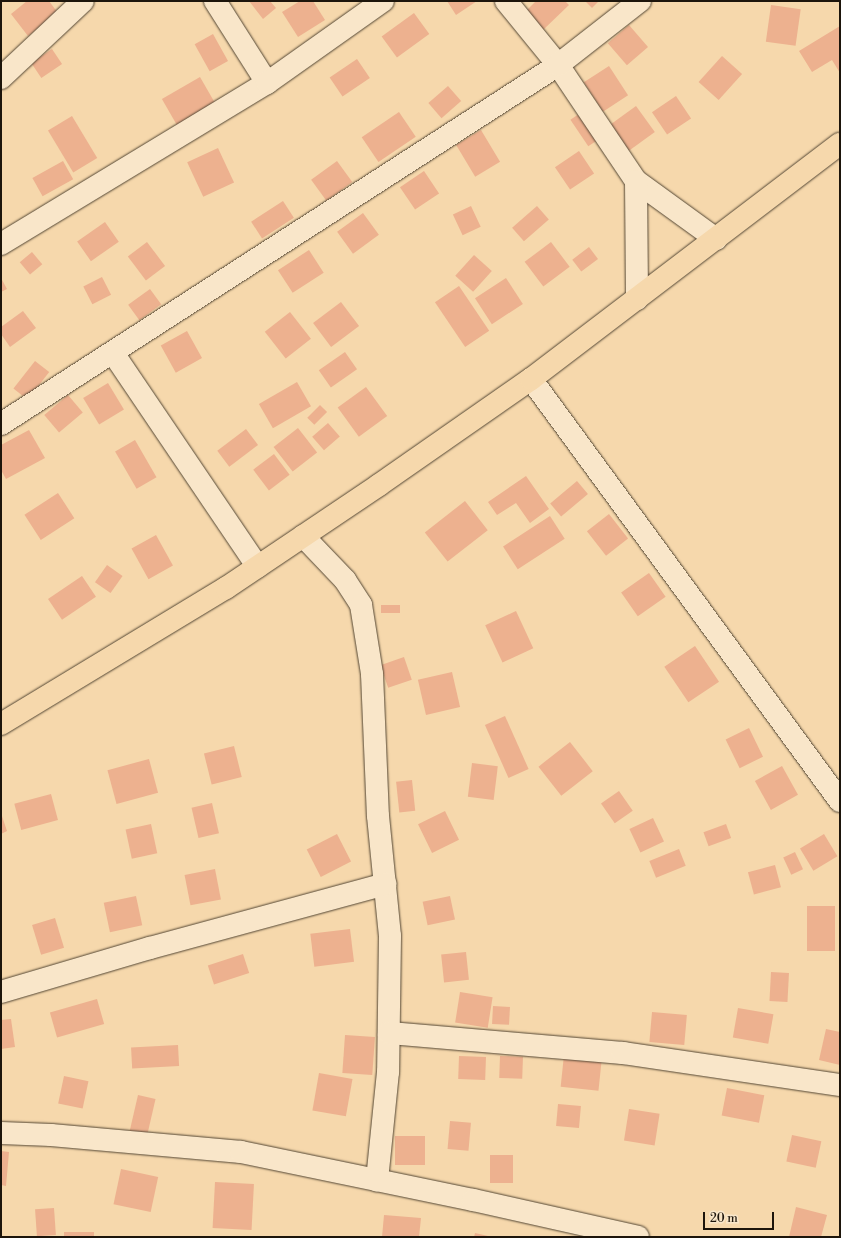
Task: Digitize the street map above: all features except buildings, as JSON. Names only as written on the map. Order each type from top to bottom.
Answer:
[{"type":"main road","points":[[1,724],[258,567],[531,380],[840,144]]},
{"type":"street","points":[[1,78],[84,1]]},
{"type":"street","points":[[215,1],[267,83]]},
{"type":"street","points":[[1,244],[267,83],[382,1]]},
{"type":"street","points":[[506,1],[558,65],[636,181],[716,239]]},
{"type":"street","points":[[1,424],[558,65],[640,1]]},
{"type":"street","points":[[636,181],[637,299]]},
{"type":"street","points":[[113,353],[258,567]]},
{"type":"street","points":[[531,380],[840,801]]},
{"type":"street","points":[[303,536],[345,580],[361,605],[372,674],[378,816],[390,936],[388,1072],[377,1180]]},
{"type":"street","points":[[1,992],[150,948],[385,884]]},
{"type":"street","points":[[389,1034],[623,1053],[840,1085]]},
{"type":"street","points":[[1,1133],[51,1135],[241,1152],[638,1237]]}]
